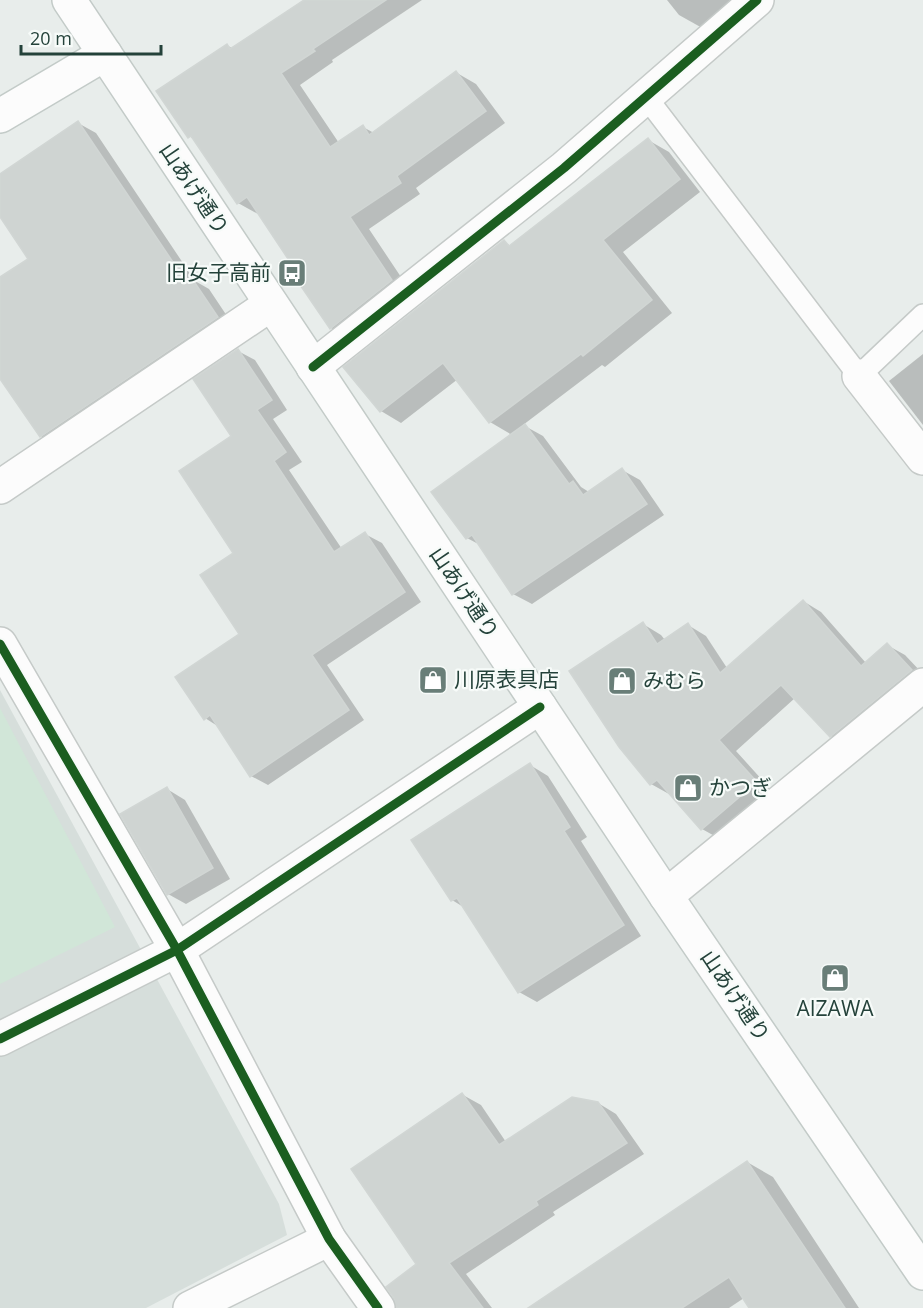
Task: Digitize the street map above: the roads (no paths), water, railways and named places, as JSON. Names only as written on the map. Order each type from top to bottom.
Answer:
[{"type":"street","name":"山あげ通り","points":[[69,0],[666,896],[923,1273]]},
{"type":"street","points":[[313,367],[564,168],[757,0]]},
{"type":"street","points":[[0,117],[105,54]]},
{"type":"street","points":[[0,487],[271,304]]},
{"type":"street","points":[[859,376],[923,458]]},
{"type":"street","points":[[0,644],[177,950],[329,1239],[378,1308]]},
{"type":"street","points":[[666,896],[923,685]]},
{"type":"street","points":[[0,1039],[177,950],[540,706]]},
{"type":"street","points":[[190,1308],[329,1239]]},
{"type":"lane","points":[[646,97],[859,376],[923,315]]},
{"type":"place","name":"旧女子高前","points":[[292,273]]},
{"type":"place","name":"川原表具店","points":[[433,680]]},
{"type":"place","name":"みむら","points":[[622,681]]},
{"type":"place","name":"かつぎ","points":[[688,788]]},
{"type":"place","name":"AIZAWA","points":[[835,978]]}]
